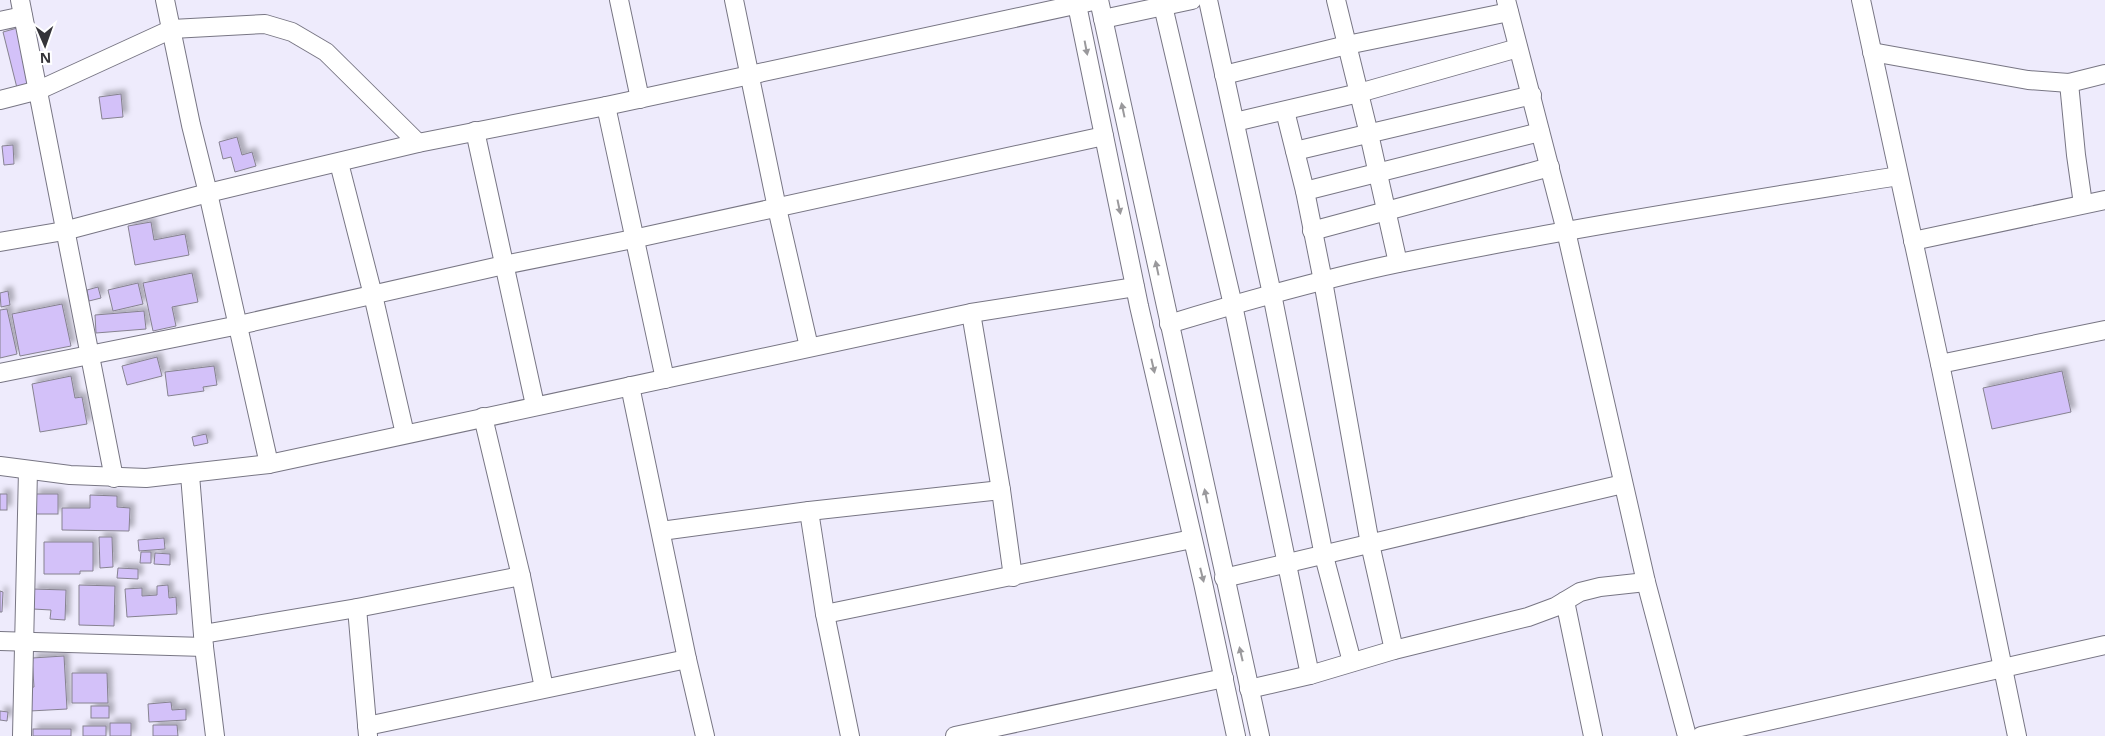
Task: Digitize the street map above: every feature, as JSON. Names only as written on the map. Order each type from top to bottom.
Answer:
[{"type":"street","points":[[165,0],[191,125],[208,193],[268,464]]},
{"type":"street","points":[[619,0],[640,99]]},
{"type":"street","points":[[734,0],[808,347]]},
{"type":"street","points":[[0,242],[64,231],[208,193],[418,143],[640,99],[1077,3],[1098,0],[1260,736]]},
{"type":"street","points":[[1103,20],[1192,0]]},
{"type":"street","points":[[1208,0],[1272,294],[1324,556],[1352,662]]},
{"type":"street","points":[[1336,0],[1398,264]]},
{"type":"street","points":[[1861,0],[1940,364],[2016,736]]},
{"type":"street","points":[[1077,3],[1140,306],[1236,736]]},
{"type":"street","points":[[1163,6],[1233,305],[1310,675]]},
{"type":"street","points":[[1224,75],[1507,6],[1550,166],[1646,582],[1687,736]]},
{"type":"street","points":[[0,21],[21,8],[39,90],[64,231],[114,478]]},
{"type":"street","points":[[0,100],[39,90],[172,29],[265,24],[292,32],[326,52],[418,143]]},
{"type":"street","points":[[1235,122],[1359,93],[1518,48]]},
{"type":"street","points":[[1872,52],[2028,80],[2069,83],[2105,74]]},
{"type":"street","points":[[2069,83],[2083,204]]},
{"type":"street","points":[[1295,151],[1532,95]]},
{"type":"street","points":[[606,106],[633,239],[665,379]]},
{"type":"street","points":[[1285,111],[1305,191],[1370,544],[1394,650]]},
{"type":"street","points":[[474,131],[535,405]]},
{"type":"street","points":[[1305,191],[1540,132]]},
{"type":"street","points":[[0,373],[238,326],[504,265],[633,239],[1104,136]]},
{"type":"street","points":[[339,163],[373,295],[405,434]]},
{"type":"street","points":[[1312,231],[1550,166]]},
{"type":"street","points":[[1169,324],[1272,294],[1398,264],[1566,231],[1898,176]]},
{"type":"street","points":[[1912,241],[2105,200]]},
{"type":"street","points":[[0,466],[70,475],[146,478],[268,464],[483,416],[971,313],[1136,287]]},
{"type":"street","points":[[1140,306],[1164,301]]},
{"type":"street","points":[[971,313],[1001,490],[1013,577]]},
{"type":"street","points":[[1940,364],[2105,330]]},
{"type":"street","points":[[630,386],[705,736]]},
{"type":"street","points":[[483,416],[521,576],[544,688]]},
{"type":"street","points":[[22,736],[28,470]]},
{"type":"street","points":[[190,474],[204,640],[215,736]]},
{"type":"street","points":[[1224,578],[1324,556],[1623,484]]},
{"type":"street","points":[[661,531],[809,511],[1001,490]]},
{"type":"street","points":[[809,511],[825,614],[850,736]]},
{"type":"street","points":[[825,614],[1013,577],[1192,538]]},
{"type":"street","points":[[0,642],[204,640],[521,576]]},
{"type":"street","points":[[1250,690],[1310,675],[1394,650],[1528,617],[1555,607],[1580,592],[1600,587],[1646,582]]},
{"type":"street","points":[[1565,601],[1593,736]]},
{"type":"street","points":[[357,608],[368,731],[544,688],[687,659]]},
{"type":"street","points":[[1701,736],[2105,646]]},
{"type":"street","points":[[954,736],[1224,678]]},
{"type":"building","points":[[21,27],[34,83],[17,88],[3,32]]},
{"type":"building","points":[[121,94],[123,117],[102,119],[99,97]]},
{"type":"building","points":[[237,137],[242,155],[252,152],[256,166],[235,172],[231,157],[223,159],[219,142]]},
{"type":"building","points":[[13,145],[14,164],[4,165],[2,146]]},
{"type":"building","points":[[151,222],[154,240],[185,234],[189,255],[135,265],[128,226]]},
{"type":"building","points":[[192,273],[198,302],[172,307],[176,326],[153,331],[143,283]]},
{"type":"building","points":[[138,283],[143,304],[113,311],[108,290]]},
{"type":"building","points":[[98,287],[101,298],[89,301],[87,290]]},
{"type":"building","points":[[8,291],[10,305],[1,307],[0,293]]},
{"type":"building","points":[[62,304],[71,346],[20,356],[12,314]]},
{"type":"building","points":[[7,309],[17,354],[0,358],[0,310]]},
{"type":"building","points":[[144,311],[146,329],[96,333],[95,315]]},
{"type":"building","points":[[157,357],[162,376],[127,385],[122,366]]},
{"type":"building","points":[[214,366],[217,385],[203,387],[204,391],[168,396],[165,372]]},
{"type":"building","points":[[2062,371],[2071,412],[1992,429],[1983,388]]},
{"type":"building","points":[[71,376],[75,398],[82,397],[87,424],[40,432],[32,384]]},
{"type":"building","points":[[206,434],[208,443],[194,446],[192,437]]},
{"type":"building","points":[[0,494],[7,494],[7,510],[0,510]]},
{"type":"building","points":[[35,494],[58,494],[58,514],[35,514]]},
{"type":"building","points":[[90,495],[117,496],[117,507],[130,508],[129,531],[62,530],[62,508],[90,508]]},
{"type":"building","points":[[99,537],[112,537],[113,567],[100,568]]},
{"type":"building","points":[[164,538],[165,549],[139,551],[138,540]]},
{"type":"building","points":[[44,542],[93,542],[93,571],[80,571],[80,574],[44,574]]},
{"type":"building","points":[[141,552],[151,552],[151,563],[140,563]]},
{"type":"building","points":[[155,553],[170,554],[170,565],[154,564]]},
{"type":"building","points":[[118,568],[138,569],[138,579],[117,578]]},
{"type":"building","points":[[79,585],[115,586],[114,626],[79,625]]},
{"type":"building","points":[[168,585],[169,598],[176,597],[177,614],[127,617],[125,589],[142,588],[142,596],[157,595],[157,586]]},
{"type":"building","points":[[33,589],[66,590],[65,620],[50,619],[51,610],[33,609]]},
{"type":"building","points":[[0,591],[3,592],[2,612],[0,612]]},
{"type":"building","points":[[64,656],[67,709],[30,711],[29,688],[34,687],[32,658]]},
{"type":"building","points":[[72,673],[107,673],[108,703],[72,703]]},
{"type":"building","points":[[171,702],[172,710],[186,709],[186,720],[149,722],[148,704]]},
{"type":"building","points":[[91,706],[109,706],[109,718],[91,718]]},
{"type":"building","points":[[0,711],[8,712],[7,721],[0,720]]},
{"type":"building","points":[[110,723],[131,723],[131,736],[110,736]]},
{"type":"building","points":[[153,725],[177,725],[178,736],[153,736]]},
{"type":"building","points":[[83,726],[106,726],[106,736],[83,736]]},
{"type":"building","points":[[33,729],[71,729],[71,736],[33,736]]}]
